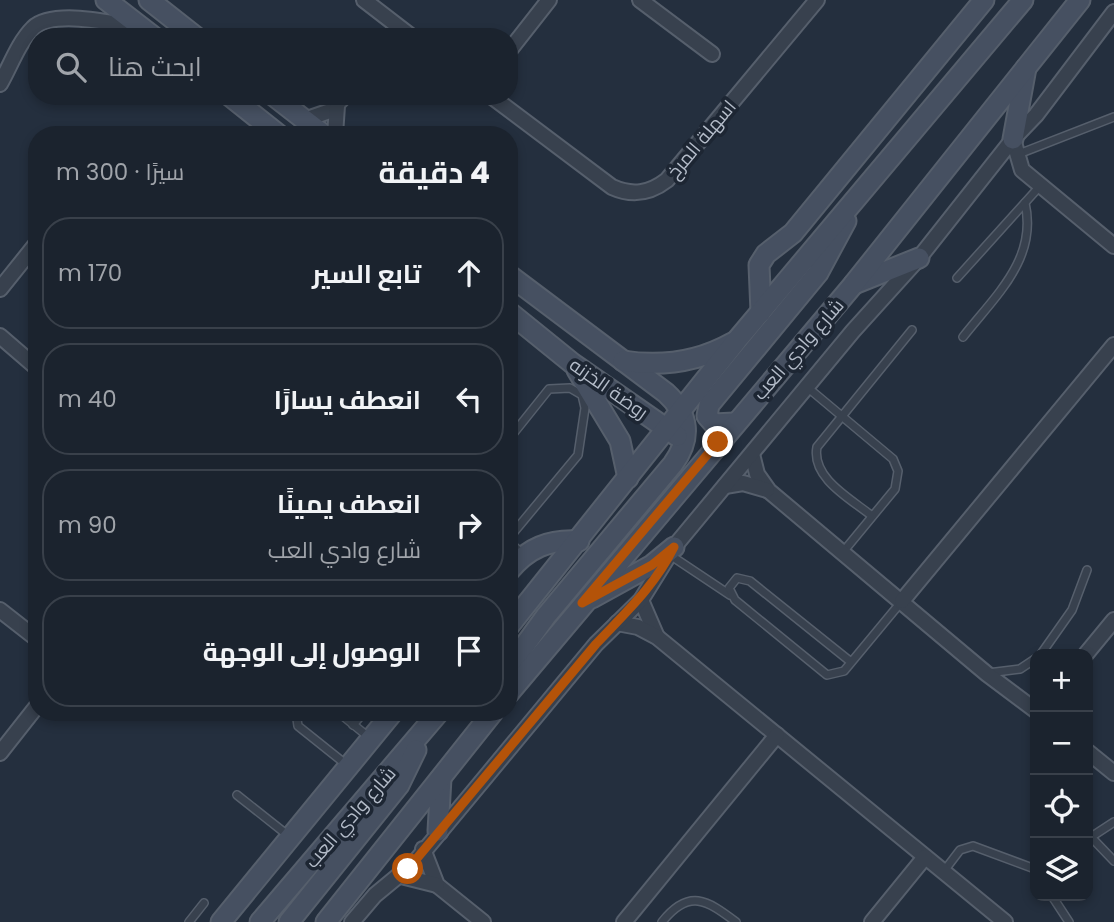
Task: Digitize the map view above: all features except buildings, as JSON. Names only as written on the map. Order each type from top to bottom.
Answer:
[{"type":"street","points":[[106,0],[143,28]]},
{"type":"street","points":[[149,0],[185,28]]},
{"type":"street","points":[[364,0],[395,28]]},
{"type":"street","points":[[518,40],[549,0]]},
{"type":"street","points":[[640,0],[712,54]]},
{"type":"street","name":"اسهلة المرخ","points":[[503,105],[612,187],[631,193],[650,191],[667,180],[817,0]]},
{"type":"street","points":[[761,312],[758,272],[762,259],[793,233],[984,0]]},
{"type":"street","points":[[995,33],[996,0]]},
{"type":"street","points":[[518,615],[737,340],[1023,0]]},
{"type":"street","name":"شارع وادي العب","points":[[518,682],[853,285],[1080,0]]},
{"type":"street","points":[[352,922],[375,895],[401,876],[596,644],[641,600],[672,551],[725,486],[919,258],[990,168],[1014,147],[1114,12]]},
{"type":"street","points":[[34,28],[38,24],[68,19],[121,28]]},
{"type":"street","points":[[0,85],[28,35]]},
{"type":"street","points":[[1027,65],[1014,147],[1022,170],[1114,246]]},
{"type":"street","points":[[241,105],[268,126]]},
{"type":"street","points":[[285,105],[312,126]]},
{"type":"street","points":[[304,120],[322,115],[336,105]]},
{"type":"street","points":[[337,126],[340,105]]},
{"type":"street","points":[[990,168],[1022,170]]},
{"type":"street","points":[[734,423],[714,424],[707,416],[709,405],[818,273],[835,246],[855,200]]},
{"type":"street","points":[[0,289],[28,254]]},
{"type":"street","points":[[853,285],[919,258]]},
{"type":"street","name":"روضة الخزنه","points":[[518,282],[666,393],[682,410]]},
{"type":"street","name":"روضة الخزنه","points":[[518,319],[572,363],[668,429],[685,439],[718,442]]},
{"type":"street","points":[[0,336],[28,360]]},
{"type":"street","points":[[622,361],[673,363],[707,355],[737,340]]},
{"type":"street","points":[[902,601],[1114,345]]},
{"type":"street","points":[[572,363],[620,441],[628,478]]},
{"type":"street","points":[[518,655],[546,616],[673,464],[685,439],[682,410]]},
{"type":"street","points":[[752,454],[757,474],[769,491],[987,674],[1030,706]]},
{"type":"street","points":[[725,486],[743,483],[769,491]]},
{"type":"street","points":[[518,561],[524,555],[549,542],[579,541]]},
{"type":"street","points":[[582,603],[652,565],[672,551]]},
{"type":"street","points":[[641,600],[657,637]]},
{"type":"street","points":[[0,610],[28,632]]},
{"type":"street","points":[[1090,649],[1114,620]]},
{"type":"street","points":[[617,623],[638,627],[657,637],[1005,922]]},
{"type":"street","points":[[0,753],[28,717]]},
{"type":"street","name":"شارع وادي العب","points":[[221,922],[386,721]]},
{"type":"street","name":"شارع وادي العب","points":[[260,922],[432,721]]},
{"type":"street","points":[[326,922],[487,721]]},
{"type":"street","points":[[289,922],[399,785],[420,735]]},
{"type":"street","points":[[624,922],[776,735]]},
{"type":"street","points":[[1093,756],[1114,773]]},
{"type":"street","points":[[438,831],[441,778]]},
{"type":"street","points":[[423,849],[438,884],[483,922]]},
{"type":"street","points":[[872,922],[925,857]]},
{"type":"street","points":[[401,876],[438,884]]},
{"type":"lane","points":[[1014,147],[1114,117]]},
{"type":"lane","points":[[957,278],[1040,186]]},
{"type":"lane","points":[[962,337],[1024,254],[1029,229],[1025,203]]},
{"type":"lane","points":[[872,516],[822,474],[816,461],[820,440],[912,330]]},
{"type":"lane","points":[[807,387],[896,464],[897,483],[843,552]]},
{"type":"lane","points":[[518,428],[549,388],[570,388],[582,395],[585,408],[578,455],[518,529]]},
{"type":"lane","points":[[518,549],[524,555]]},
{"type":"lane","points":[[672,551],[730,594],[822,673],[838,674],[902,601]]},
{"type":"lane","points":[[1045,649],[1072,610],[1087,570]]},
{"type":"lane","points":[[730,594],[729,588],[737,578],[750,580],[851,662]]},
{"type":"lane","points":[[987,674],[1020,669],[1030,662]]},
{"type":"lane","points":[[297,721],[298,726],[349,766]]},
{"type":"lane","points":[[349,721],[371,739]]},
{"type":"lane","points":[[354,725],[357,721]]},
{"type":"lane","points":[[237,795],[291,837]]},
{"type":"lane","points":[[1093,835],[1114,822]]},
{"type":"lane","points":[[1093,842],[1114,861]]},
{"type":"lane","points":[[943,872],[960,850],[973,845],[1030,867]]},
{"type":"lane","points":[[662,922],[674,908],[694,901],[714,905],[736,922]]},
{"type":"lane","points":[[1055,901],[1069,922]]},
{"type":"lane","points":[[189,922],[204,903]]},
{"type":"route","points":[[408,869],[596,644],[627,615],[654,583],[674,547],[652,565],[582,603],[718,442]]}]
